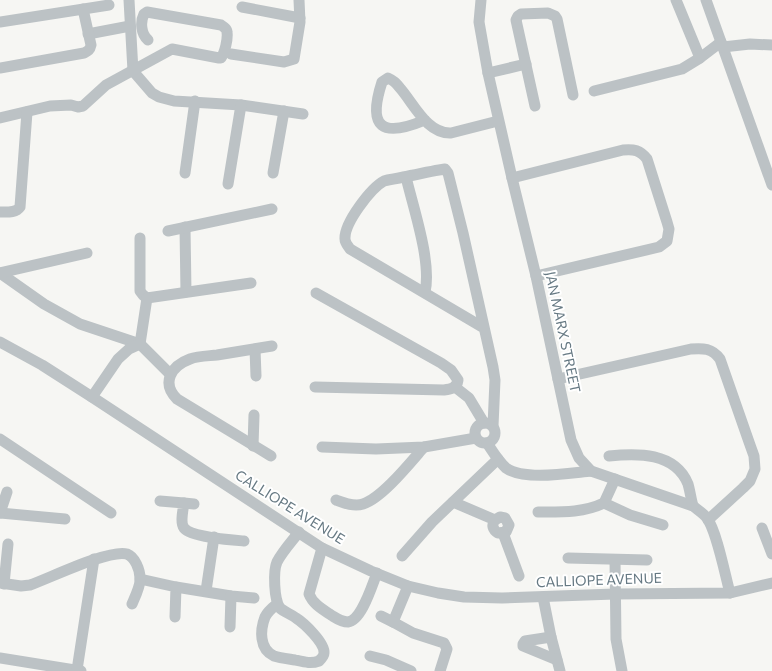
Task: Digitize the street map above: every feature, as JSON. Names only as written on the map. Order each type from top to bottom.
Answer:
[{"type":"street","points":[[129,0],[133,70],[152,93],[159,97],[174,101],[196,101],[241,105],[303,114]]},
{"type":"street","points":[[231,54],[284,62],[294,59],[300,18],[299,0]]},
{"type":"street","name":"JAN MARX STREET","points":[[481,0],[479,22],[488,73],[498,121],[536,276],[571,440],[579,458],[591,471]]},
{"type":"street","points":[[676,0],[700,58]]},
{"type":"street","points":[[706,0],[768,162],[772,185]]},
{"type":"street","points":[[0,22],[109,5]]},
{"type":"street","points":[[242,7],[300,18]]},
{"type":"street","points":[[0,68],[84,53],[90,48],[82,9]]},
{"type":"street","points":[[0,118],[50,106],[71,104],[78,107],[83,106],[106,85],[172,49],[221,58],[227,32],[225,27],[221,25],[147,12],[142,16],[142,32],[144,37],[148,40]]},
{"type":"street","points":[[535,106],[516,20],[521,14],[548,13],[555,16],[574,95]]},
{"type":"street","points":[[88,34],[130,26]]},
{"type":"street","points":[[594,91],[675,71],[687,66],[722,45],[750,44],[772,46]]},
{"type":"street","points":[[488,73],[526,64]]},
{"type":"street","points":[[425,120],[414,125],[393,129],[382,126],[378,122],[376,112],[382,82],[388,78],[396,84],[432,128],[444,133],[462,131],[498,121]]},
{"type":"street","points":[[185,173],[196,101]]},
{"type":"street","points":[[228,184],[241,105]]},
{"type":"street","points":[[273,173],[284,111]]},
{"type":"street","points":[[0,212],[18,210],[20,207],[27,112]]},
{"type":"street","points":[[512,178],[623,150],[637,150],[647,159],[669,229],[667,241],[660,247],[536,276]]},
{"type":"street","points":[[316,293],[451,370],[456,375],[458,380],[458,390],[488,427],[492,441],[487,443],[481,442],[476,438],[475,432],[488,427],[499,422],[500,395],[495,380],[484,328],[463,233],[447,170],[386,181],[375,187],[366,197],[352,218],[344,237],[350,249],[363,258],[425,292],[484,328]]},
{"type":"street","points":[[406,177],[423,248],[427,278],[425,292]]},
{"type":"street","points":[[168,231],[272,209]]},
{"type":"street","points":[[185,227],[186,292]]},
{"type":"street","points":[[140,238],[140,291],[147,298],[251,283]]},
{"type":"street","points":[[0,273],[87,253]]},
{"type":"street","points":[[0,273],[44,304],[74,321],[140,344],[170,374]]},
{"type":"street","points":[[140,344],[147,298]]},
{"type":"street","name":"CALLIOPE AVENUE","points":[[0,342],[42,365],[322,548],[408,586],[464,597],[543,597],[716,592],[772,583]]},
{"type":"street","points":[[92,397],[118,359],[129,349],[140,344]]},
{"type":"street","points":[[271,456],[177,399],[170,391],[169,386],[170,374],[178,366],[192,358],[272,346]]},
{"type":"street","points":[[558,379],[686,350],[699,348],[710,349],[715,353],[720,359],[755,463],[750,481],[708,520]]},
{"type":"street","points":[[255,349],[256,376]]},
{"type":"street","points":[[315,387],[458,390]]},
{"type":"street","points":[[253,446],[254,415]]},
{"type":"street","points":[[322,447],[376,449],[424,448],[476,438]]},
{"type":"street","points":[[0,439],[111,513]]},
{"type":"street","points":[[487,443],[506,468],[516,473],[553,475],[591,471],[693,506],[708,520],[714,533],[729,590]]},
{"type":"street","points":[[336,500],[355,505],[363,504],[388,486],[424,448]]},
{"type":"street","points":[[609,456],[641,454],[663,459],[683,476],[688,484],[693,506]]},
{"type":"street","points":[[402,556],[432,522],[498,459]]},
{"type":"street","points":[[538,512],[594,508],[604,503],[615,479]]},
{"type":"street","points":[[7,492],[0,512],[65,519]]},
{"type":"street","points":[[160,501],[189,503],[183,524],[186,529],[196,534],[244,541]]},
{"type":"street","points":[[452,502],[495,520],[500,517],[507,520],[509,528],[503,533],[519,576]]},
{"type":"street","points":[[604,503],[630,515],[663,525]]},
{"type":"street","points":[[762,528],[772,554]]},
{"type":"street","points":[[277,604],[270,610],[265,618],[262,642],[265,649],[274,656],[312,663],[320,661],[324,654],[323,647],[314,635],[298,619],[282,610],[277,604],[275,575],[276,567],[299,532]]},
{"type":"street","points":[[206,591],[214,537]]},
{"type":"street","points":[[8,544],[2,583],[21,586],[30,585],[94,559],[118,554],[127,554],[132,557],[136,563],[140,579],[132,604]]},
{"type":"street","points":[[322,548],[309,594],[311,599],[319,607],[343,622],[352,621],[359,614],[364,606],[377,573]]},
{"type":"street","points":[[568,558],[647,560]]},
{"type":"street","points":[[0,658],[21,667],[79,671],[94,559]]},
{"type":"street","points":[[615,560],[616,639],[622,671]]},
{"type":"street","name":"CALLIOPE AVENUE","points":[[729,590],[772,575]]},
{"type":"street","points":[[140,579],[176,587],[231,596],[254,598]]},
{"type":"street","points":[[394,622],[408,586]]},
{"type":"street","points":[[175,617],[176,587]]},
{"type":"street","points":[[230,627],[231,596]]},
{"type":"street","points":[[543,597],[560,671]]},
{"type":"street","points":[[381,616],[413,633],[444,643],[447,649],[440,671]]},
{"type":"street","points":[[551,637],[526,641],[524,642],[523,646],[557,660]]},
{"type":"street","points":[[370,656],[386,660],[411,671]]}]
